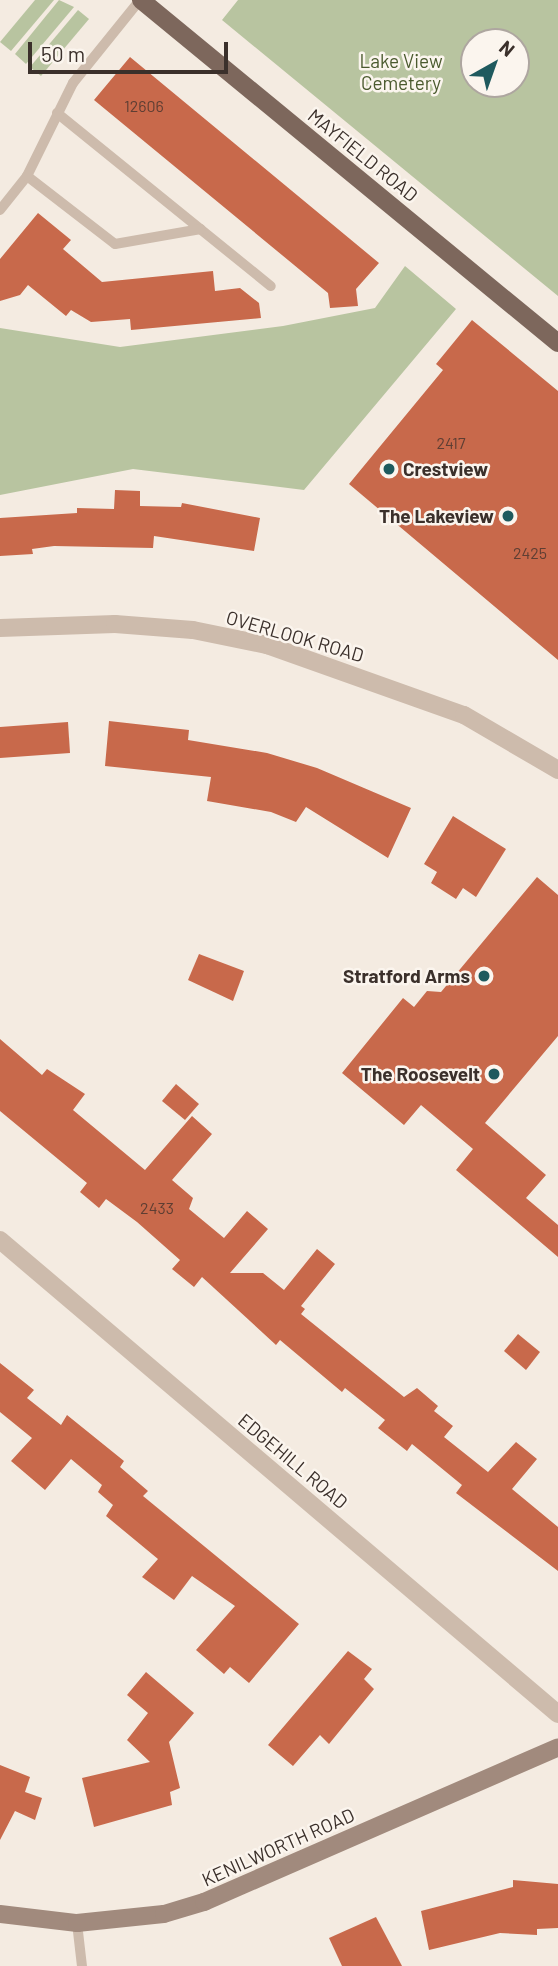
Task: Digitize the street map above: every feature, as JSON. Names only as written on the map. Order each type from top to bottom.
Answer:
[{"type":"main road","name":"MAYFIELD ROAD","points":[[140,0],[558,343]]},
{"type":"main road","name":"KENILWORTH ROAD","points":[[0,1914],[77,1923],[164,1914],[204,1902],[558,1747]]},
{"type":"street","name":"OVERLOOK ROAD","points":[[0,628],[115,625],[193,630],[267,645],[464,715],[558,770]]},
{"type":"street","name":"EDGEHILL ROAD","points":[[0,1240],[558,1714]]},
{"type":"lane","points":[[0,210],[27,176],[73,83],[140,0]]},
{"type":"lane","points":[[57,113],[271,286]]},
{"type":"lane","points":[[27,176],[115,244],[201,229]]},
{"type":"lane","points":[[77,1923],[82,1966]]},
{"type":"green space","points":[[35,0],[54,0],[11,51],[0,42]]},
{"type":"green space","points":[[59,0],[74,7],[26,64],[15,54]]},
{"type":"green space","name":"Lake View Cemetery","points":[[238,0],[558,0],[558,296],[222,20]]},
{"type":"green space","points":[[78,10],[89,19],[41,76],[30,67]]},
{"type":"green space","points":[[405,266],[456,309],[304,490],[133,469],[0,495],[0,328],[120,347],[283,326],[375,308]]},
{"type":"building","points":[[130,57],[379,263],[356,289],[358,306],[330,308],[328,293],[94,100]]},
{"type":"building","points":[[38,213],[71,240],[63,249],[102,282],[213,271],[215,291],[240,288],[259,303],[261,318],[131,330],[130,319],[91,322],[71,310],[66,316],[28,285],[20,295],[0,301],[0,259]]},
{"type":"building","points":[[472,320],[558,391],[558,660],[349,484],[443,370],[436,364]]},
{"type":"building","points":[[115,490],[140,491],[140,506],[181,507],[182,503],[260,518],[254,551],[154,536],[153,548],[54,546],[32,549],[33,554],[0,556],[0,518],[77,513],[77,508],[114,509]]},
{"type":"building","points":[[109,721],[189,730],[188,740],[267,753],[317,768],[411,808],[388,858],[306,807],[296,822],[271,812],[207,801],[211,777],[105,766]]},
{"type":"building","points":[[68,722],[70,753],[0,758],[0,727]]},
{"type":"building","points":[[453,816],[506,849],[476,897],[463,888],[456,899],[431,883],[437,872],[424,864]]},
{"type":"building","points":[[537,877],[558,895],[558,1036],[485,1123],[546,1175],[526,1198],[558,1225],[558,1257],[456,1170],[473,1149],[421,1105],[404,1125],[342,1073],[403,998],[414,1007],[427,991],[441,992]]},
{"type":"building","points":[[199,954],[244,971],[233,1001],[188,980]]},
{"type":"building","points":[[0,1039],[42,1075],[47,1069],[85,1094],[73,1110],[145,1170],[192,1116],[212,1134],[172,1180],[193,1198],[189,1209],[224,1238],[247,1211],[268,1229],[230,1273],[263,1273],[284,1290],[317,1249],[335,1264],[301,1306],[305,1309],[301,1314],[404,1397],[417,1388],[438,1406],[434,1411],[453,1426],[444,1437],[488,1472],[516,1442],[537,1459],[512,1489],[558,1527],[558,1571],[456,1493],[462,1485],[412,1444],[407,1451],[378,1428],[385,1420],[345,1388],[342,1392],[280,1340],[276,1345],[202,1277],[194,1287],[172,1269],[180,1260],[137,1222],[106,1199],[99,1208],[80,1192],[87,1183],[0,1111]]},
{"type":"building","points":[[176,1084],[199,1104],[185,1120],[162,1101]]},
{"type":"building","points":[[518,1334],[540,1352],[526,1370],[504,1351]]},
{"type":"building","points":[[0,1363],[34,1390],[27,1398],[61,1425],[67,1415],[124,1461],[120,1467],[148,1491],[143,1496],[299,1624],[249,1683],[230,1667],[224,1674],[196,1650],[235,1606],[192,1576],[174,1600],[142,1577],[158,1559],[106,1516],[113,1505],[98,1492],[102,1485],[71,1459],[45,1490],[11,1461],[32,1438],[0,1412]]},
{"type":"building","points":[[348,1651],[372,1669],[364,1679],[374,1689],[329,1744],[320,1735],[293,1766],[268,1745]]},
{"type":"building","points":[[146,1672],[194,1713],[169,1742],[180,1788],[170,1792],[172,1805],[94,1827],[82,1778],[150,1762],[127,1740],[148,1713],[127,1695]]},
{"type":"building","points":[[0,1765],[30,1777],[25,1792],[42,1798],[35,1820],[15,1811],[0,1840]]},
{"type":"building","points":[[513,1880],[558,1884],[558,1928],[537,1929],[537,1935],[500,1933],[429,1950],[421,1911],[513,1887]]},
{"type":"building","points":[[376,1917],[402,1966],[342,1966],[329,1938]]},
{"type":"place","name":"Crestview","points":[[389,469]]},
{"type":"place","name":"The Lakeview","points":[[508,516]]},
{"type":"place","name":"Stratford Arms","points":[[484,976]]},
{"type":"place","name":"The Roosevelt","points":[[494,1074]]}]
